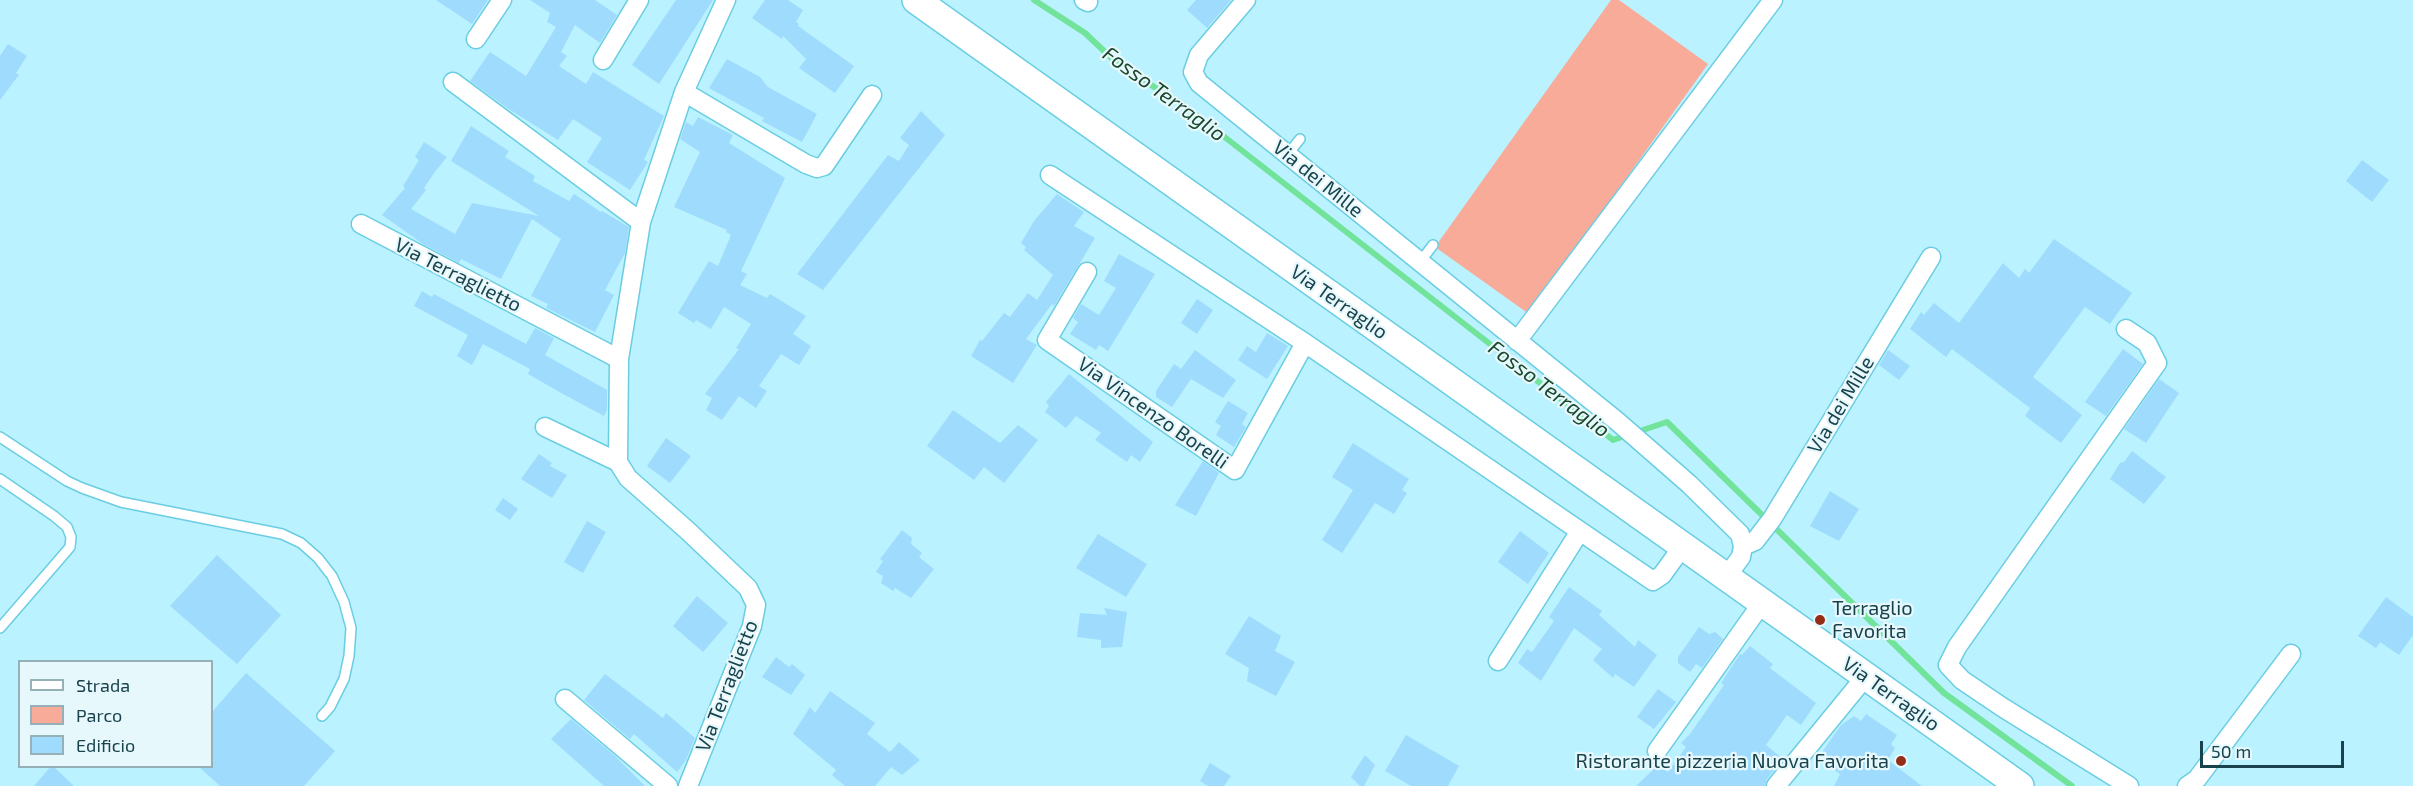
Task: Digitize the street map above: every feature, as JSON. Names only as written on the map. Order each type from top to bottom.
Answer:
[{"type":"main road","name":"Via Terraglio","points":[[916,0],[2020,786]]},
{"type":"street","points":[[476,39],[501,0]]},
{"type":"street","points":[[603,60],[639,0]]},
{"type":"street","points":[[618,462],[619,358],[641,222],[684,92],[726,0]]},
{"type":"street","name":"Via dei Mille","points":[[1246,0],[1199,55],[1193,72],[1199,83],[1644,443],[1740,534],[1743,546],[1755,541],[1772,519],[1931,257]]},
{"type":"street","points":[[1517,341],[1773,0]]},
{"type":"street","points":[[453,82],[641,222]]},
{"type":"street","points":[[684,92],[806,164],[818,168],[824,166],[872,95]]},
{"type":"street","points":[[1050,175],[1305,343],[1653,581],[1662,575],[1683,546]]},
{"type":"street","name":"Via Terraglietto","points":[[361,224],[619,358]]},
{"type":"street","name":"Via Vincenzo Borelli","points":[[1087,272],[1047,340],[1235,470],[1305,343]]},
{"type":"street","points":[[2126,329],[2147,344],[2157,363],[1957,647],[1948,665],[1962,680],[2002,707],[2129,786]]},
{"type":"street","name":"Via Terraglietto","points":[[545,427],[618,462],[628,478],[748,588],[756,605],[752,626],[688,786]]},
{"type":"street","points":[[1498,661],[1580,531]]},
{"type":"street","points":[[1726,577],[1741,557],[1743,546]]},
{"type":"street","points":[[1657,751],[1762,603]]},
{"type":"street","points":[[2187,786],[2198,779],[2290,654]]},
{"type":"street","points":[[1776,786],[1866,676]]},
{"type":"street","points":[[565,699],[668,786]]},
{"type":"lane","points":[[1288,154],[1300,139]]},
{"type":"lane","points":[[1420,262],[1433,245]]},
{"type":"lane","points":[[0,437],[67,481],[121,502],[282,534],[301,543],[318,558],[332,576],[344,602],[351,628],[349,656],[344,679],[322,716]]},
{"type":"lane","points":[[0,479],[54,516],[67,527],[71,537],[70,547],[0,628]]},
{"type":"green space","points":[[1611,0],[1619,0],[1708,64],[1529,314],[1435,247]]},
{"type":"building","points":[[436,0],[488,0],[472,24]]},
{"type":"building","points":[[530,0],[595,0],[617,15],[600,43],[575,25],[561,52],[567,56],[559,66],[586,84],[593,72],[664,116],[644,160],[648,162],[630,190],[587,162],[602,138],[573,119],[558,140],[507,108],[470,81],[490,52],[526,76],[556,27],[547,22],[550,13]]},
{"type":"building","points":[[676,0],[713,0],[659,84],[632,65]]},
{"type":"building","points":[[765,0],[788,0],[803,10],[796,22],[798,26],[854,66],[835,93],[799,68],[806,59],[783,36],[782,39],[752,18]]},
{"type":"building","points":[[1196,0],[1231,0],[1207,28],[1187,10]]},
{"type":"building","points":[[8,44],[27,56],[16,73],[19,75],[0,100],[0,56]]},
{"type":"building","points":[[727,59],[760,77],[768,87],[817,114],[802,142],[762,121],[764,118],[709,88]]},
{"type":"building","points":[[921,111],[945,135],[823,290],[797,274],[888,155],[899,161],[909,145],[900,138]]},
{"type":"building","points":[[698,117],[733,135],[729,143],[785,178],[741,271],[747,274],[740,285],[767,298],[770,294],[806,316],[793,334],[811,346],[799,365],[781,354],[759,386],[767,391],[756,408],[739,396],[722,420],[706,410],[712,398],[705,394],[739,349],[736,348],[751,324],[724,307],[711,329],[696,320],[694,323],[678,313],[709,261],[718,266],[731,235],[726,232],[727,230],[674,207],[700,152],[680,139],[686,122],[693,126]]},
{"type":"building","points":[[471,126],[509,151],[505,157],[535,176],[533,181],[569,201],[574,194],[629,227],[625,253],[605,290],[614,295],[595,332],[546,308],[548,304],[531,296],[561,239],[532,219],[501,279],[461,259],[459,263],[423,244],[382,215],[405,188],[403,186],[419,160],[415,157],[424,142],[447,157],[411,209],[455,234],[472,203],[539,216],[451,161]]},
{"type":"building","points":[[2362,160],[2389,180],[2372,202],[2346,181]]},
{"type":"building","points":[[1057,194],[1084,212],[1074,226],[1095,238],[1054,306],[1052,304],[1026,339],[1037,345],[1013,383],[971,356],[980,340],[982,341],[1004,313],[1010,317],[1028,293],[1037,300],[1053,275],[1024,250],[1026,247],[1021,243],[1034,221]]},
{"type":"building","points":[[2054,239],[2132,293],[2110,324],[2085,307],[2033,377],[2082,415],[2061,443],[2025,416],[2030,408],[1952,349],[1946,357],[1910,329],[1921,312],[1924,315],[1934,303],[1959,323],[2003,263],[2019,278],[2025,269],[2029,273]]},
{"type":"building","points":[[1119,254],[1155,274],[1108,351],[1099,345],[1096,350],[1070,334],[1078,322],[1073,318],[1081,304],[1099,315],[1116,288],[1104,281]]},
{"type":"building","points":[[422,291],[432,297],[434,294],[526,344],[535,328],[554,338],[545,355],[607,390],[607,410],[604,416],[528,374],[530,369],[483,344],[472,365],[457,356],[468,335],[414,306]]},
{"type":"building","points":[[1197,299],[1213,310],[1197,334],[1181,323]]},
{"type":"building","points":[[1267,333],[1288,346],[1267,379],[1238,360],[1247,346],[1256,352]]},
{"type":"building","points":[[2123,349],[2143,364],[2106,416],[2085,402]]},
{"type":"building","points":[[1195,350],[1236,380],[1223,398],[1191,379],[1172,407],[1156,397],[1156,391],[1174,364],[1181,369]]},
{"type":"building","points":[[1888,350],[1910,366],[1899,380],[1879,365]]},
{"type":"building","points":[[1069,374],[1153,442],[1140,462],[1131,455],[1127,462],[1095,440],[1101,433],[1076,416],[1066,428],[1045,412],[1049,406],[1046,402]]},
{"type":"building","points":[[2159,379],[2179,393],[2146,443],[2124,429]]},
{"type":"building","points":[[1228,401],[1248,413],[1242,424],[1246,427],[1234,447],[1216,435],[1221,426],[1215,422]]},
{"type":"building","points":[[953,410],[1000,443],[1018,425],[1038,440],[1004,483],[984,467],[974,480],[927,446]]},
{"type":"building","points":[[666,438],[691,456],[670,483],[647,466]]},
{"type":"building","points":[[1353,443],[1409,479],[1402,490],[1407,493],[1394,514],[1375,503],[1342,553],[1322,540],[1353,490],[1332,477]]},
{"type":"building","points":[[2132,451],[2166,477],[2144,504],[2110,479],[2120,463],[2124,462]]},
{"type":"building","points":[[539,454],[552,463],[550,466],[567,475],[552,498],[521,479]]},
{"type":"building","points":[[1203,461],[1219,473],[1196,516],[1175,505]]},
{"type":"building","points":[[1830,491],[1859,509],[1839,541],[1810,526]]},
{"type":"building","points":[[503,498],[518,509],[510,520],[495,510]]},
{"type":"building","points":[[587,521],[606,532],[583,573],[564,562]]},
{"type":"building","points":[[902,530],[912,538],[911,544],[922,553],[919,557],[934,569],[911,598],[881,583],[883,576],[876,572],[883,561],[880,559]]},
{"type":"building","points":[[1520,531],[1549,553],[1528,584],[1498,562]]},
{"type":"building","points":[[1098,534],[1147,564],[1126,597],[1076,568]]},
{"type":"building","points":[[217,555],[281,615],[237,664],[170,606]]},
{"type":"building","points":[[1569,587],[1602,611],[1599,615],[1635,647],[1638,640],[1657,655],[1634,687],[1615,674],[1613,678],[1593,660],[1602,649],[1574,628],[1541,681],[1518,663],[1527,649],[1532,652],[1554,621],[1549,617]]},
{"type":"building","points":[[697,596],[728,623],[703,652],[673,626]]},
{"type":"building","points":[[2386,597],[2413,617],[2413,635],[2399,655],[2380,642],[2376,648],[2358,636]]},
{"type":"building","points":[[1104,608],[1127,612],[1122,647],[1101,648],[1101,640],[1077,637],[1080,613],[1107,615]]},
{"type":"building","points":[[1249,616],[1281,636],[1275,651],[1295,662],[1276,696],[1247,681],[1249,668],[1225,654]]},
{"type":"building","points":[[1699,627],[1709,634],[1715,632],[1723,639],[1702,668],[1696,664],[1690,672],[1678,663],[1678,657]]},
{"type":"building","points":[[1750,646],[1773,664],[1770,668],[1816,703],[1801,725],[1787,715],[1766,745],[1783,759],[1767,779],[1765,786],[1636,786],[1658,765],[1668,772],[1686,747],[1681,743],[1690,734],[1724,685],[1721,683],[1740,654],[1742,655]]},
{"type":"building","points":[[776,657],[789,667],[792,664],[805,675],[791,695],[762,677]]},
{"type":"building","points":[[246,673],[335,751],[304,786],[220,786],[200,768],[213,768],[213,711]]},
{"type":"building","points":[[605,674],[663,718],[666,713],[695,738],[686,760],[677,772],[634,734],[630,739],[584,700]]},
{"type":"building","points":[[1658,689],[1676,702],[1654,729],[1637,717]]},
{"type":"building","points":[[830,691],[875,723],[867,734],[890,752],[899,742],[920,760],[902,775],[891,767],[875,786],[845,786],[832,775],[836,770],[793,734],[810,707],[815,713]]},
{"type":"building","points":[[1866,714],[1897,735],[1891,744],[1895,748],[1888,760],[1922,786],[1834,786],[1840,774],[1818,758],[1841,725],[1854,716],[1861,721]]},
{"type":"building","points":[[571,719],[615,756],[645,786],[604,786],[551,739]]},
{"type":"building","points":[[1406,735],[1459,766],[1448,786],[1411,786],[1385,771]]},
{"type":"building","points":[[1365,755],[1375,765],[1364,786],[1360,786],[1351,777]]},
{"type":"building","points":[[1210,763],[1231,776],[1224,786],[1208,786],[1200,781]]},
{"type":"building","points":[[49,768],[55,768],[74,786],[34,786]]},
{"type":"waterway","name":"Fosso Terraglio","points":[[1034,0],[1085,33],[1121,67],[1181,103],[1613,440],[1667,422],[1944,693],[2072,786]]},
{"type":"place","name":"Terraglio Favorita","points":[[1820,620]]},
{"type":"place","name":"Ristorante pizzeria Nuova Favorita","points":[[1901,761]]}]
